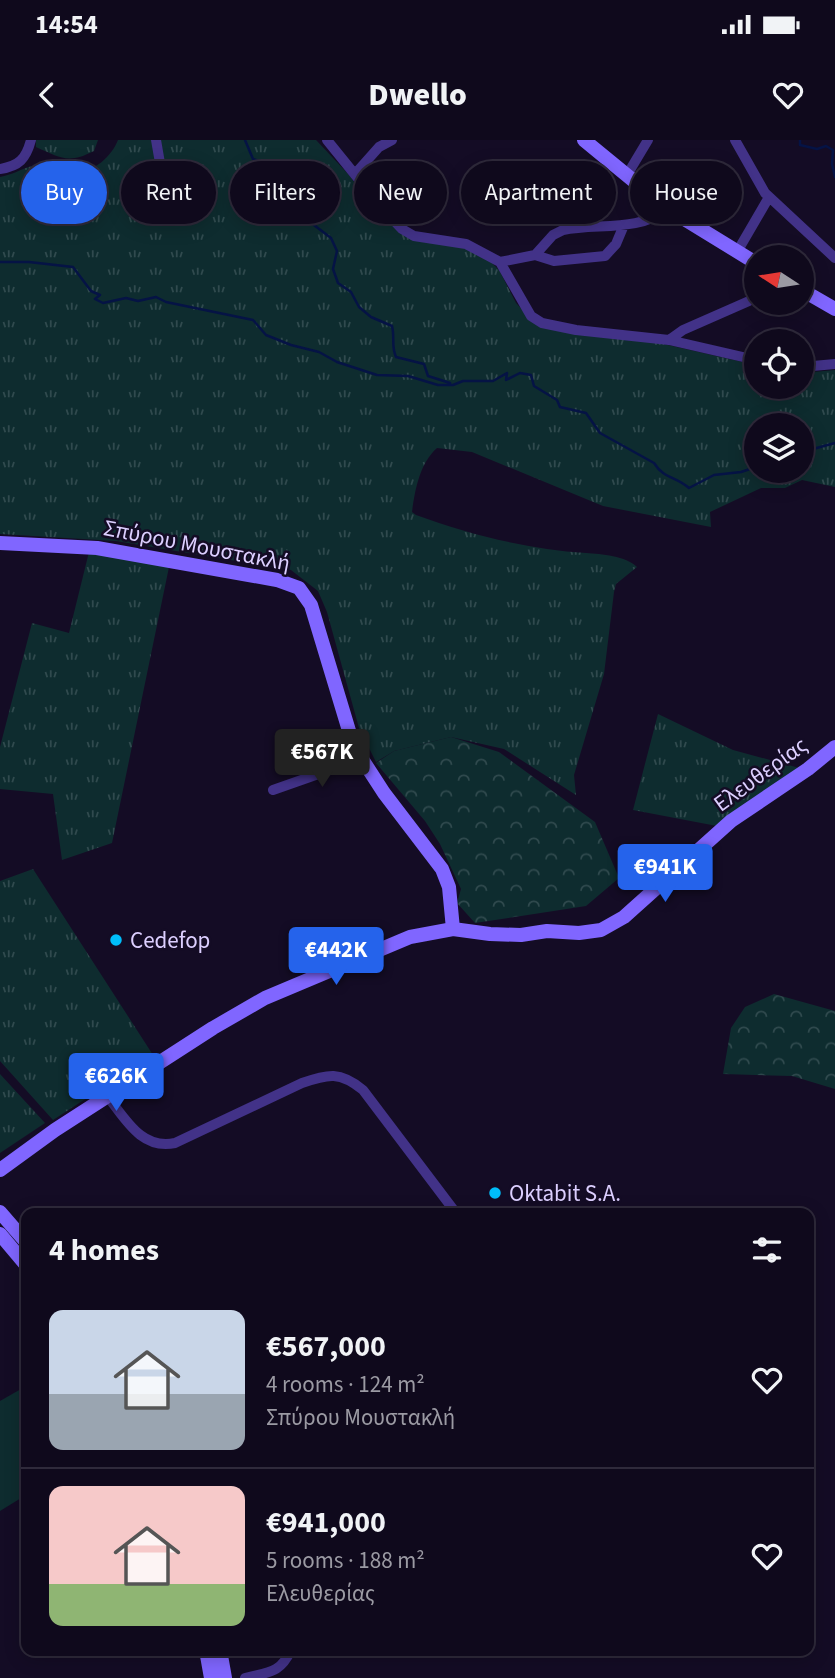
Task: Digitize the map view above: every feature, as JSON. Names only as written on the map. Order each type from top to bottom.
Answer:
[{"type":"street","points":[[0,169],[16,166],[23,160],[31,140]]},
{"type":"street","points":[[156,140],[160,161]]},
{"type":"street","points":[[327,140],[354,173]]},
{"type":"street","points":[[367,161],[379,147],[392,140]]},
{"type":"street","points":[[584,140],[630,177]]},
{"type":"street","points":[[627,175],[648,140]]},
{"type":"street","points":[[735,140],[769,198],[835,258]]},
{"type":"street","points":[[737,252],[769,198]]},
{"type":"street","points":[[397,224],[414,236],[466,244],[500,262],[531,316],[542,323],[576,330],[669,340],[744,357]]},
{"type":"street","points":[[536,255],[553,235],[563,230],[630,224]]},
{"type":"street","points":[[692,224],[744,256]]},
{"type":"street","points":[[500,262],[536,255],[554,261],[606,256],[616,244],[624,225]]},
{"type":"street","points":[[814,297],[835,309]]},
{"type":"street","points":[[669,340],[683,330],[744,303]]},
{"type":"street","points":[[814,366],[835,364]]},
{"type":"street","name":"Σπύρου Μουστακλή","points":[[0,543],[97,548],[277,580],[299,588],[311,605],[350,734],[361,759],[442,869],[449,887],[453,929]]},
{"type":"street","name":"Ελευθερίας","points":[[0,1170],[55,1130],[213,1028],[265,998],[410,937],[453,929],[521,935],[547,931],[579,933],[611,926],[731,821],[808,769],[835,747]]},
{"type":"street","points":[[273,789],[361,759]]},
{"type":"street","points":[[108,1097],[141,1138],[164,1145],[175,1143],[302,1083],[322,1076],[336,1075],[353,1082],[363,1090],[452,1208]]},
{"type":"street","points":[[0,1212],[21,1236]]},
{"type":"street","points":[[0,1234],[21,1259]]},
{"type":"street","points":[[206,1656],[211,1678]]},
{"type":"street","points":[[221,1656],[225,1678]]},
{"type":"street","points":[[285,1663],[288,1656]]},
{"type":"street","points":[[245,1678],[273,1674],[294,1656]]},
{"type":"green space","points":[[36,140],[98,140],[94,151],[65,158],[36,147]]},
{"type":"green space","points":[[118,140],[316,140],[336,161],[230,161],[230,224],[340,224],[340,165],[354,182],[354,224],[391,224],[471,248],[499,270],[516,303],[534,322],[659,343],[744,362],[744,399],[814,399],[814,372],[835,370],[835,487],[814,483],[814,413],[744,413],[744,483],[796,483],[785,488],[761,488],[710,512],[711,527],[603,506],[472,452],[437,448],[426,461],[419,477],[412,512],[416,515],[499,540],[613,556],[637,567],[616,584],[604,674],[574,775],[576,795],[504,749],[451,737],[394,751],[376,762],[359,728],[327,612],[318,591],[291,570],[116,541],[0,534],[0,177],[21,170],[21,224],[107,224],[107,161],[103,161]]},
{"type":"green space","points":[[89,552],[169,567],[112,843],[62,860],[53,794],[0,789],[0,747],[32,623],[69,633]]},
{"type":"green space","points":[[658,714],[733,750],[803,769],[717,826],[633,810]]},
{"type":"green space","points":[[451,737],[499,752],[595,822],[619,878],[586,906],[475,923],[457,903],[461,889],[440,844],[425,821],[376,763],[394,751]]},
{"type":"green space","points":[[33,869],[153,1055],[53,1120],[0,1061],[0,881]]},
{"type":"green space","points":[[774,994],[835,1011],[835,1089],[792,1076],[723,1074],[731,1028],[745,1007]]},
{"type":"green space","points":[[0,1074],[45,1123],[0,1153]]},
{"type":"green space","points":[[21,1389],[21,1498],[0,1511],[0,1401]]},
{"type":"waterway","points":[[245,140],[253,159],[265,163],[284,179],[304,204],[310,222],[331,238],[337,251],[333,269],[338,283],[351,292],[359,307],[371,317],[392,326],[396,357],[424,364],[428,376],[450,383]]},
{"type":"waterway","points":[[800,140],[800,145],[817,149],[826,146],[833,150],[835,177]]},
{"type":"waterway","points":[[0,262],[73,267],[91,291],[100,295],[95,299],[103,303],[126,298],[138,301],[156,297],[166,302],[253,320],[266,335],[377,375],[408,376],[438,385],[453,385],[463,381],[493,381],[507,373],[506,380],[520,373],[531,375],[534,386],[557,400],[560,407],[586,413],[600,433],[654,463],[666,475],[689,488],[714,475],[744,471]]},
{"type":"waterway","points":[[814,449],[835,443]]},
{"type":"place","name":"Cedefop","points":[[116,940]]},
{"type":"place","name":"Oktabit S.A.","points":[[495,1193]]}]
